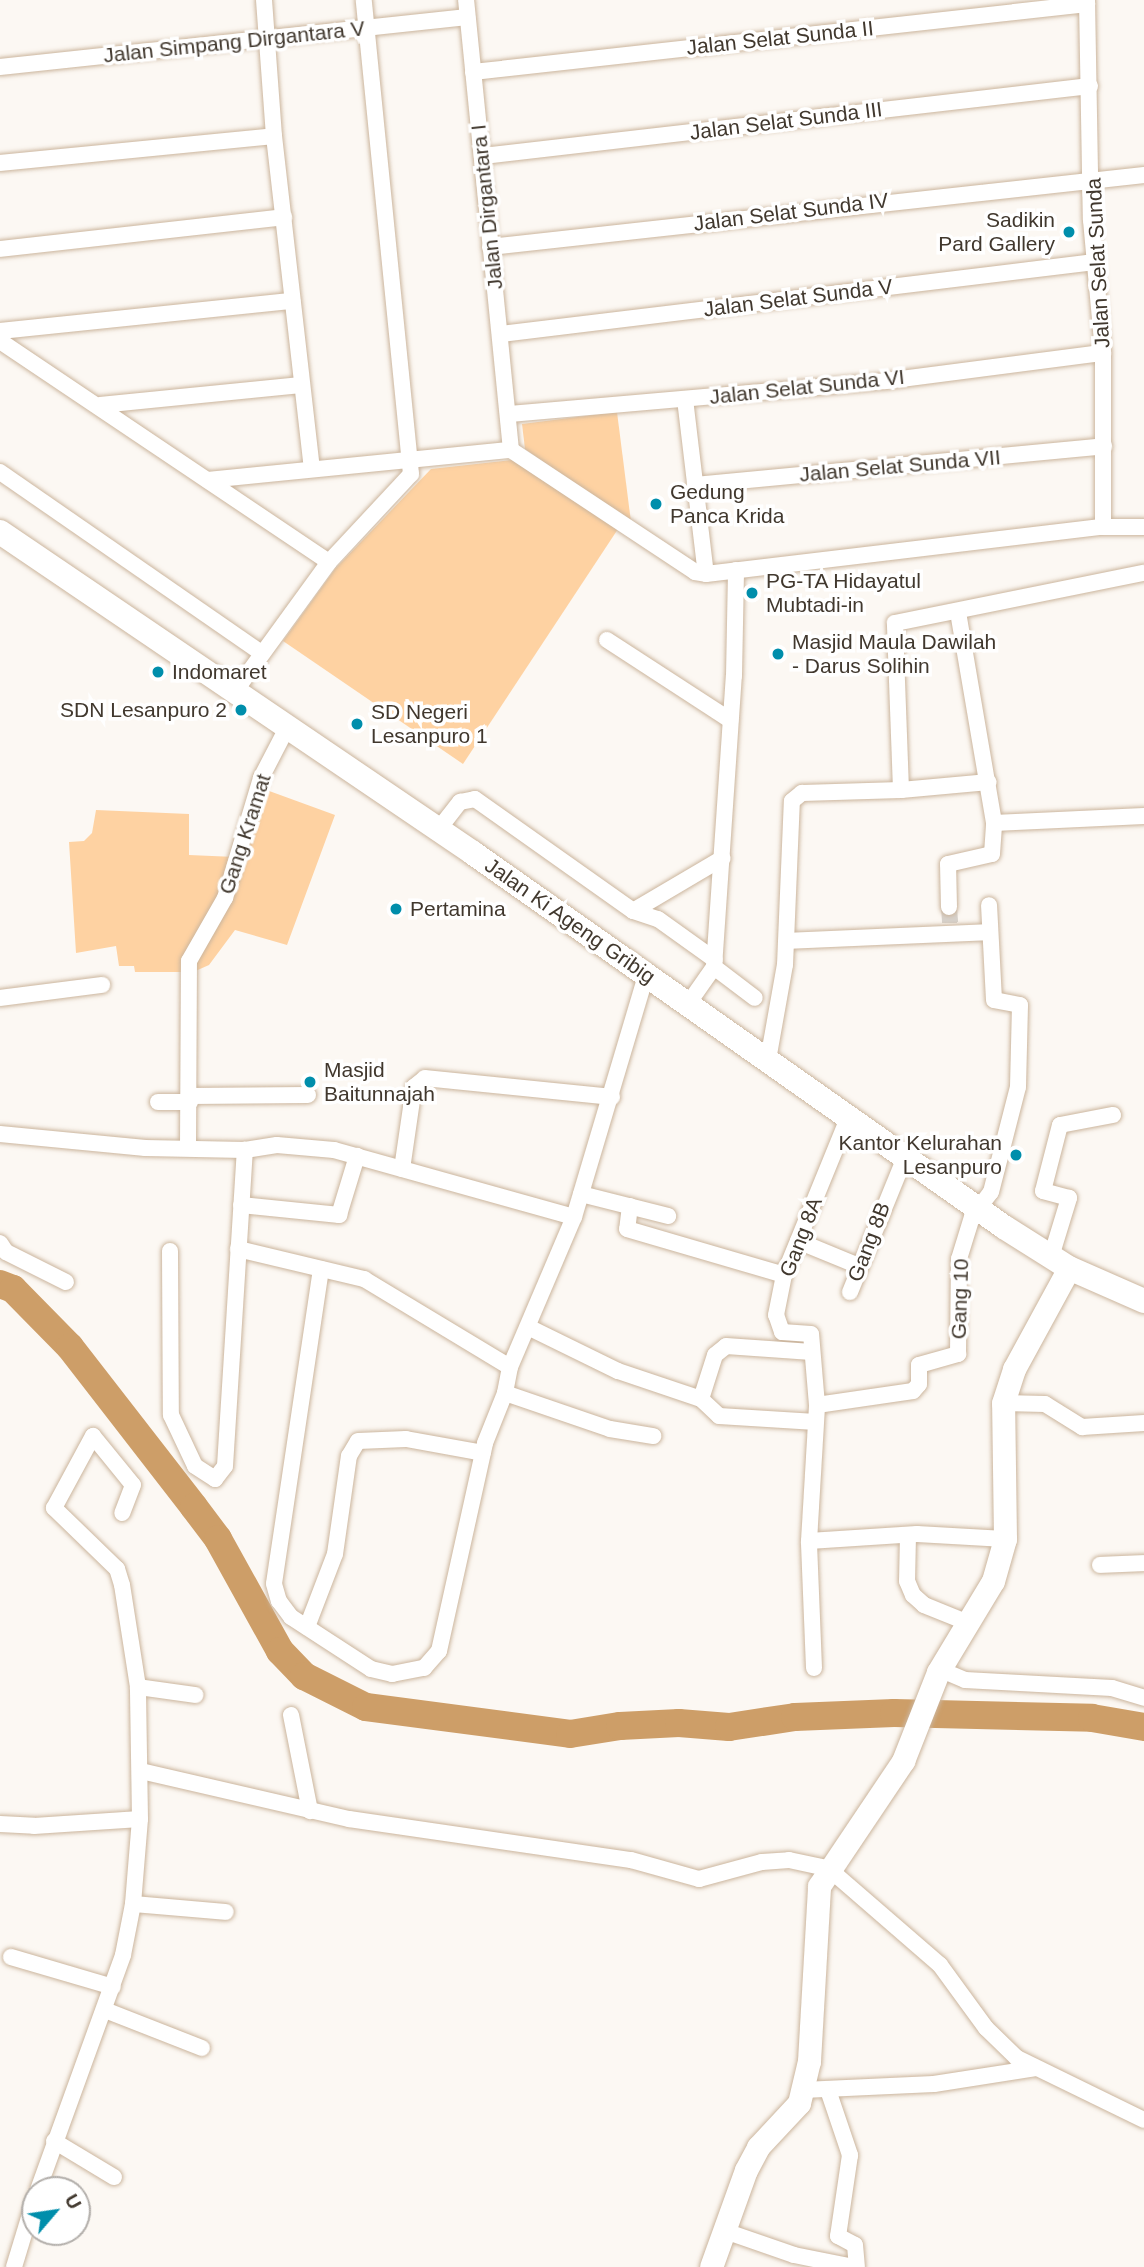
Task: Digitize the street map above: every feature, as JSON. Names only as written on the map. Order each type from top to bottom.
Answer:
[{"type":"main road","name":"Jalan Ki Ageng Gribig","points":[[0,532],[236,690],[906,1155],[979,1209],[1060,1263],[1144,1301]]},
{"type":"street","points":[[264,0],[269,38],[274,136],[312,469]]},
{"type":"street","points":[[236,690],[329,562],[411,474],[364,0]]},
{"type":"street","name":"Jalan Dirgantara I","points":[[466,0],[511,450]]},
{"type":"street","name":"Jalan Selat Sunda II","points":[[473,72],[1087,2]]},
{"type":"street","name":"Jalan Selat Sunda","points":[[1087,2],[1095,262],[1103,353],[1103,527]]},
{"type":"street","name":"Jalan Simpang Dirgantara V","points":[[0,67],[467,17]]},
{"type":"street","name":"Jalan Selat Sunda III","points":[[483,156],[1090,86]]},
{"type":"street","points":[[0,163],[274,136]]},
{"type":"street","name":"Jalan Selat Sunda IV","points":[[490,247],[1144,175]]},
{"type":"street","points":[[0,249],[284,217]]},
{"type":"street","name":"Jalan Selat Sunda V","points":[[500,334],[1095,262]]},
{"type":"street","points":[[0,331],[292,301]]},
{"type":"street","points":[[0,341],[100,405],[329,562]]},
{"type":"street","name":"Jalan Selat Sunda VI","points":[[509,414],[886,381],[1103,353]]},
{"type":"street","points":[[100,405],[301,385]]},
{"type":"street","points":[[685,399],[706,574]]},
{"type":"street","name":"Jalan Selat Sunda VII","points":[[695,485],[1104,446]]},
{"type":"street","points":[[208,480],[511,450],[695,572],[706,574],[1103,527],[1144,527]]},
{"type":"street","points":[[0,472],[261,653]]},
{"type":"street","points":[[688,1004],[714,964],[723,858],[736,570]]},
{"type":"street","points":[[901,790],[893,626],[903,619],[958,612],[1144,573]]},
{"type":"street","points":[[949,907],[948,864],[992,854],[994,823],[958,612]]},
{"type":"street","points":[[607,640],[730,720]]},
{"type":"street","name":"Gang Kramat","points":[[188,1147],[189,961],[225,898],[261,778],[288,726]]},
{"type":"street","points":[[768,1060],[787,941],[789,811],[795,797],[989,782]]},
{"type":"street","points":[[438,830],[460,802],[475,799],[633,911],[659,919],[755,998]]},
{"type":"street","points":[[994,823],[1144,816]]},
{"type":"street","points":[[633,911],[723,858]]},
{"type":"street","points":[[979,1209],[991,1192],[1018,1087],[1020,1005],[994,1000],[989,905]]},
{"type":"street","points":[[787,941],[990,932]]},
{"type":"street","points":[[321,1269],[274,1584],[279,1601],[307,1627],[371,1669],[392,1674],[433,1662],[473,1511],[483,1453],[505,1393],[510,1367],[574,1217],[646,976]]},
{"type":"street","points":[[0,998],[102,985]]},
{"type":"street","points":[[402,1169],[414,1087],[425,1078],[612,1097]]},
{"type":"street","points":[[158,1102],[308,1095]]},
{"type":"street","points":[[711,2267],[722,2230],[758,2147],[795,2110],[803,2090],[809,2061],[817,1892],[833,1861],[903,1761],[938,1671],[993,1581],[1006,1539],[1003,1403],[1014,1369],[1060,1263],[1069,1198],[1043,1191],[1060,1125],[1113,1115]]},
{"type":"street","name":"Gang 8A","points":[[813,1352],[811,1334],[778,1330],[776,1315],[784,1275],[849,1116]]},
{"type":"street","points":[[0,1134],[145,1148],[245,1150],[277,1144],[357,1156],[574,1217]]},
{"type":"street","points":[[170,1251],[171,1415],[195,1466],[215,1479],[225,1466],[245,1150]]},
{"type":"street","name":"Gang 8B","points":[[850,1292],[906,1155]]},
{"type":"street","points":[[241,1205],[339,1215],[357,1156]]},
{"type":"street","points":[[581,1194],[668,1216]]},
{"type":"street","points":[[629,1206],[627,1229],[784,1275]]},
{"type":"street","name":"Gang 10","points":[[816,1414],[918,1388],[921,1364],[958,1354],[959,1259],[979,1209]]},
{"type":"street","points":[[798,1241],[859,1266]]},
{"type":"street","points":[[0,1243],[6,1252],[66,1282]]},
{"type":"street","points":[[238,1250],[364,1279],[387,1290],[510,1367]]},
{"type":"street","points":[[528,1327],[618,1371],[701,1399],[719,1416],[816,1414]]},
{"type":"street","points":[[701,1399],[718,1349],[726,1346],[813,1352],[816,1414],[809,1541],[814,1668]]},
{"type":"street","points":[[505,1393],[610,1429],[653,1436]]},
{"type":"street","points":[[1003,1403],[1045,1404],[1082,1427],[1144,1423]]},
{"type":"street","points":[[43,2176],[113,1987],[133,1904],[140,1819],[138,1687],[117,1569],[54,1508],[93,1436],[133,1485],[122,1513]]},
{"type":"street","points":[[307,1627],[335,1554],[349,1457],[358,1441],[406,1439],[483,1453]]},
{"type":"street","points":[[809,1541],[908,1535],[1006,1539]]},
{"type":"street","points":[[908,1535],[906,1581],[912,1595],[924,1605],[966,1622]]},
{"type":"street","points":[[1100,1564],[1144,1563]]},
{"type":"street","points":[[938,1671],[965,1681],[1112,1688],[1144,1698]]},
{"type":"street","points":[[138,1687],[195,1695]]},
{"type":"street","points":[[291,1715],[310,1811]]},
{"type":"street","points":[[141,1771],[310,1811],[631,1860],[699,1879],[762,1862],[833,1861],[940,1965],[997,2040],[1036,2068],[1144,2120]]},
{"type":"street","points":[[0,1824],[34,1826],[140,1819]]},
{"type":"street","points":[[133,1904],[226,1912]]},
{"type":"street","points":[[12,1957],[113,1987]]},
{"type":"street","points":[[105,2010],[202,2048]]},
{"type":"street","points":[[803,2090],[934,2084],[1036,2068]]},
{"type":"street","points":[[722,2230],[794,2255],[855,2267],[855,2245],[838,2236],[850,2155],[828,2090]]},
{"type":"street","points":[[54,2141],[114,2177]]},
{"type":"street","points":[[14,2267],[21,2244]]},
{"type":"shaded area","points":[[617,412],[631,522],[525,449],[522,424]]},
{"type":"shaded area","points":[[512,460],[618,529],[463,764],[283,641],[335,569],[431,469]]},
{"type":"shaded area","points":[[261,788],[335,815],[287,945],[235,930],[209,965],[191,973]]},
{"type":"shaded area","points":[[96,810],[189,814],[189,855],[235,857],[184,972],[135,972],[134,966],[119,966],[116,946],[76,953],[69,842],[84,841],[92,833]]},
{"type":"waterway","points":[[0,1284],[13,1289],[70,1347],[194,1507],[218,1539],[280,1651],[304,1676],[366,1707],[570,1734],[620,1726],[679,1723],[729,1727],[795,1717],[894,1713],[1092,1718],[1144,1727]]},
{"type":"tunnel","points":[[949,907],[951,933]]},
{"type":"place","name":"Sadikin Pard Gallery","points":[[1069,232]]},
{"type":"place","name":"Gedung Panca Krida","points":[[656,504]]},
{"type":"place","name":"PG-TA Hidayatul Mubtadi-in","points":[[752,593]]},
{"type":"place","name":"Masjid Maula Dawilah - Darus Solihin","points":[[778,654]]},
{"type":"place","name":"Indomaret","points":[[158,672]]},
{"type":"place","name":"SDN Lesanpuro 2","points":[[241,710]]},
{"type":"place","name":"SD Negeri Lesanpuro 1","points":[[357,724]]},
{"type":"place","name":"Pertamina","points":[[396,909]]},
{"type":"place","name":"Masjid Baitunnajah","points":[[310,1082]]},
{"type":"place","name":"Kantor Kelurahan Lesanpuro","points":[[1016,1155]]}]
